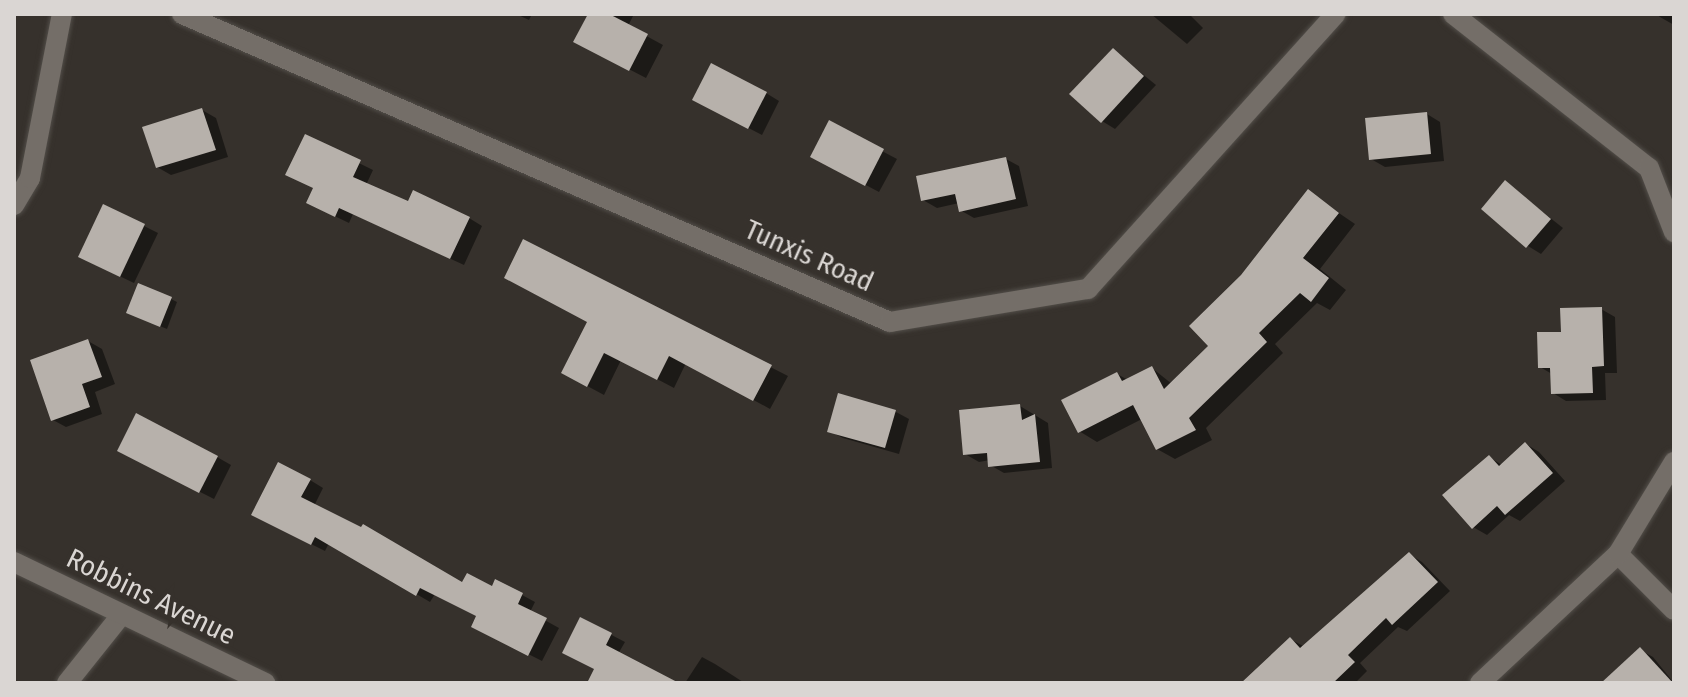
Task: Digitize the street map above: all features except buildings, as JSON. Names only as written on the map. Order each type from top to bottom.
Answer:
[{"type":"street","points":[[14,205],[30,178],[62,14]]},
{"type":"street","name":"Tunxis Road","points":[[182,14],[890,322],[1088,289],[1336,14]]},
{"type":"street","points":[[1453,14],[1649,168],[1674,232]]},
{"type":"street","points":[[1480,683],[1618,554],[1674,462]]},
{"type":"street","points":[[1618,554],[1674,610]]},
{"type":"street","name":"Robbins Avenue","points":[[14,562],[265,683]]},
{"type":"street","points":[[67,683],[122,614]]}]
